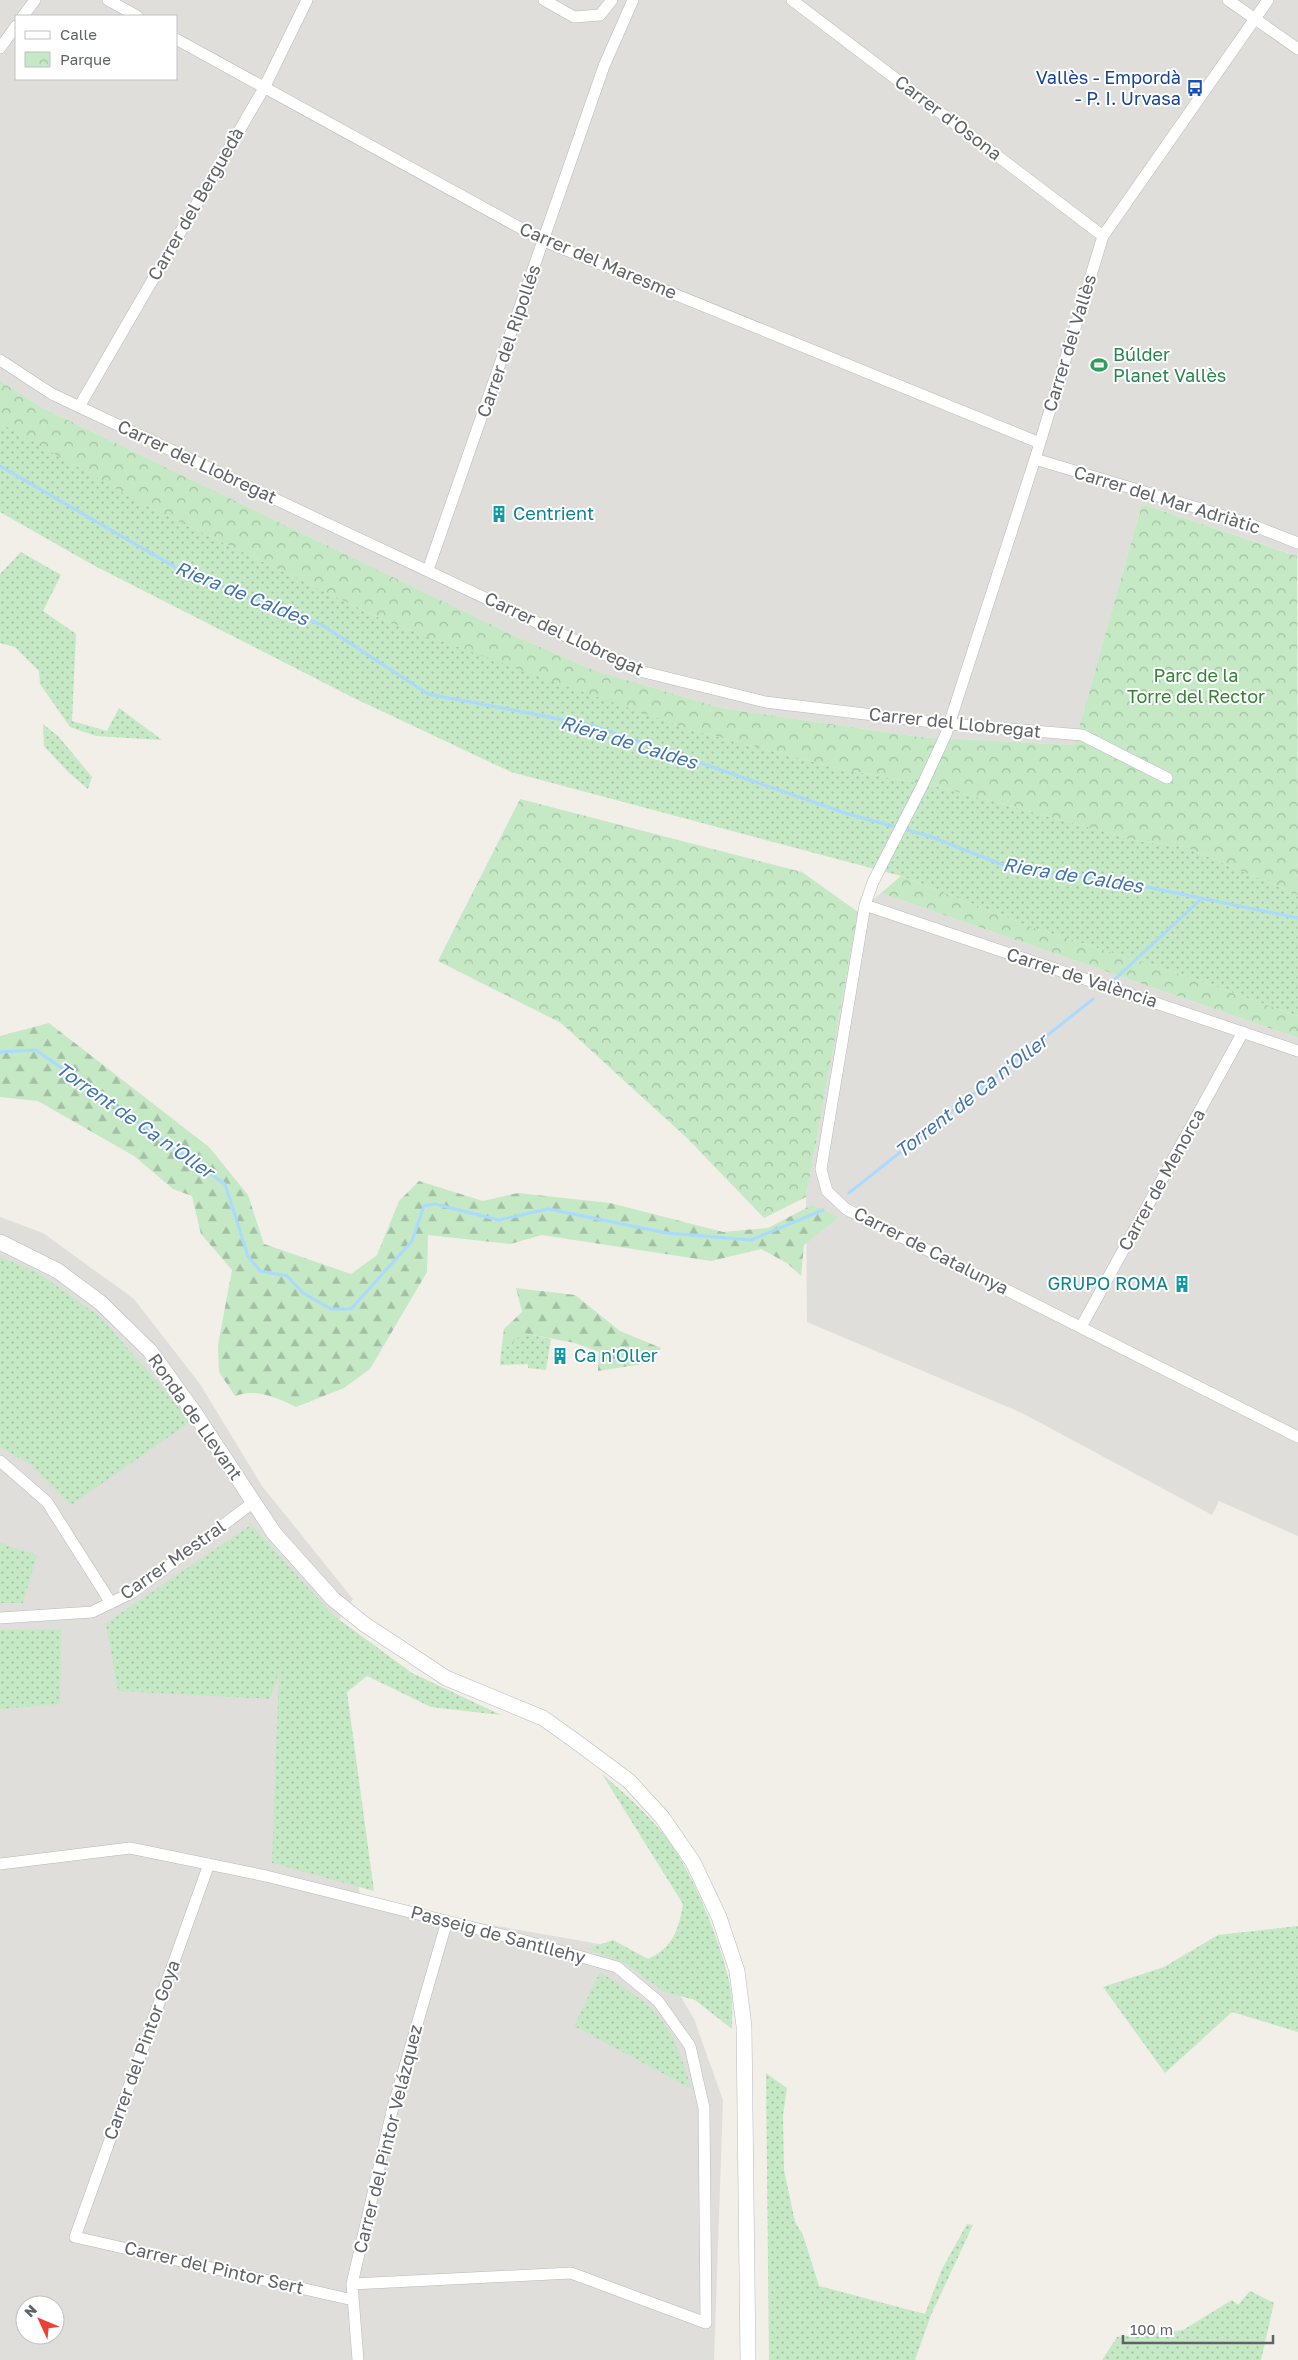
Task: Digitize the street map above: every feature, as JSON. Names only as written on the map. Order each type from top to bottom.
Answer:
[{"type":"main road","name":"Ronda de Llevant","points":[[0,1242],[58,1271],[102,1302],[150,1351],[196,1415],[274,1533],[333,1598],[364,1624],[446,1678],[543,1718],[630,1781],[662,1818],[693,1862],[719,1918],[736,1971],[744,2026],[748,2360]]},
{"type":"street","points":[[24,15],[35,0]]},
{"type":"street","points":[[108,0],[135,15]]},
{"type":"street","name":"Carrer del Berguedà","points":[[80,405],[264,88],[307,0]]},
{"type":"street","points":[[544,0],[574,17],[600,15],[612,0]]},
{"type":"street","name":"Carrer del Ripollés","points":[[428,570],[604,66],[633,0]]},
{"type":"street","name":"Carrer d'Osona","points":[[792,0],[1103,236]]},
{"type":"street","points":[[1228,0],[1298,49]]},
{"type":"street","name":"Carrer del Vallès","points":[[922,786],[949,724],[1035,459],[1103,236],[1268,0]]},
{"type":"street","points":[[0,48],[15,27]]},
{"type":"street","name":"Carrer del Maresme","points":[[178,39],[544,241],[1040,443]]},
{"type":"street","name":"Carrer del Llobregat","points":[[0,360],[52,394],[80,405],[640,671],[765,702],[949,724],[1082,736],[1167,778]]},
{"type":"street","name":"Carrer del Mar Adriàtic","points":[[1035,459],[1244,522],[1298,543]]},
{"type":"street","name":"Carrer de Catalunya","points":[[922,786],[873,882],[865,906],[821,1170],[827,1191],[846,1208],[1298,1437]]},
{"type":"street","name":"Carrer de València","points":[[865,906],[1298,1051]]},
{"type":"street","name":"Carrer de Menorca","points":[[1081,1327],[1243,1032]]},
{"type":"street","points":[[0,1461],[47,1502],[111,1603]]},
{"type":"street","name":"Carrer Mestral","points":[[0,1618],[92,1612],[133,1592],[254,1502]]},
{"type":"street","name":"Passeig de Santllehy","points":[[0,1864],[130,1848],[209,1864],[447,1921],[617,1967],[658,2001],[690,2046],[704,2108],[706,2323],[570,2273],[352,2284]]},
{"type":"street","name":"Carrer del Pintor Goya","points":[[75,2237],[209,1864]]},
{"type":"street","name":"Carrer del Pintor Velázquez","points":[[358,2360],[352,2284],[392,2111],[447,1921]]},
{"type":"street","name":"Carrer del Pintor Sert","points":[[75,2237],[353,2300]]},
{"type":"shaded area","points":[[0,0],[1298,0],[1298,556],[1142,504],[1074,745],[919,737],[722,708],[596,671],[517,637],[41,407],[0,381]]},
{"type":"shaded area","points":[[881,893],[1298,1038],[1298,1536],[1219,1501],[1212,1515],[1022,1413],[807,1322],[806,1197],[858,912]]},
{"type":"shaded area","points":[[0,1217],[43,1233],[134,1299],[200,1384],[262,1486],[353,1599],[337,1623],[360,1899],[412,1911],[605,1945],[677,1990],[694,2019],[723,2100],[714,2360],[0,2360]]},
{"type":"green space","name":"Parc de la Torre del Rector","points":[[0,381],[41,407],[517,637],[596,671],[722,708],[919,737],[1074,745],[1142,504],[1297,556],[1298,895],[1185,847],[1139,841],[939,787],[836,768],[689,729],[386,621],[143,504],[7,427],[0,422]]},
{"type":"green space","points":[[0,422],[143,504],[386,621],[689,729],[836,768],[939,787],[1139,841],[1185,847],[1298,895],[1298,1016],[1180,974],[1034,928],[901,876],[511,772],[356,699],[93,565],[0,512]]},
{"type":"green space","points":[[21,552],[61,575],[43,611],[76,634],[72,721],[107,731],[119,708],[162,740],[96,736],[70,727],[40,684],[39,671],[15,647],[0,643],[0,574]]},
{"type":"green space","points":[[43,724],[59,737],[92,777],[88,789],[68,772],[44,746]]},
{"type":"green space","points":[[520,799],[802,872],[858,912],[806,1197],[764,1218],[688,1139],[561,1023],[438,961]]},
{"type":"green space","points":[[901,876],[1034,928],[1180,974],[1298,1016],[1298,1038],[881,893]]},
{"type":"green space","points":[[49,1023],[209,1147],[248,1195],[264,1244],[351,1274],[377,1255],[399,1201],[419,1181],[483,1201],[518,1193],[610,1203],[723,1232],[768,1228],[812,1205],[839,1217],[804,1245],[801,1276],[787,1263],[761,1249],[711,1261],[542,1235],[510,1244],[428,1235],[427,1272],[370,1369],[344,1388],[296,1407],[258,1393],[235,1396],[219,1372],[218,1345],[232,1270],[201,1234],[192,1196],[173,1189],[134,1156],[38,1101],[0,1097],[0,1036]]},
{"type":"green space","points":[[0,1257],[37,1272],[99,1316],[163,1388],[190,1422],[71,1505],[30,1464],[0,1447]]},
{"type":"green space","points":[[516,1288],[575,1295],[620,1331],[661,1348],[649,1363],[598,1371],[599,1352],[575,1343],[523,1333],[501,1352],[504,1329],[522,1312]]},
{"type":"green space","points":[[523,1333],[551,1339],[546,1370],[528,1368],[528,1364],[500,1365],[501,1352]]},
{"type":"green space","points":[[251,1525],[333,1615],[412,1673],[501,1715],[431,1707],[367,1676],[347,1692],[374,1891],[272,1863],[279,1674],[269,1699],[118,1691],[106,1623]]},
{"type":"green space","points":[[0,1543],[37,1555],[23,1603],[0,1603]]},
{"type":"green space","points":[[61,1629],[60,1704],[0,1709],[0,1630]]},
{"type":"green space","points":[[602,1774],[651,1819],[675,1850],[696,1888],[706,1910],[728,1974],[731,1991],[732,2029],[695,2000],[663,1991],[623,1962],[587,1949],[613,1940],[648,1959],[657,1955],[673,1937],[677,1929],[683,1904]]},
{"type":"green space","points":[[1298,1926],[1298,2032],[1232,2012],[1165,2073],[1103,1987],[1164,1967],[1218,1935]]},
{"type":"green space","points":[[600,1972],[634,1994],[657,2015],[668,2029],[692,2089],[574,2026]]},
{"type":"green space","points":[[766,2073],[787,2088],[783,2115],[784,2170],[795,2222],[803,2235],[819,2286],[925,2314],[942,2269],[967,2224],[973,2225],[931,2315],[915,2360],[769,2360]]},
{"type":"green space","points":[[1250,2291],[1274,2303],[1261,2360],[1102,2360],[1117,2337],[1183,2330],[1232,2300],[1238,2305]]},
{"type":"waterway","name":"Riera de Caldes","points":[[0,466],[180,570],[322,625],[428,694],[591,725],[848,814],[929,836],[1006,866],[1147,887],[1298,918]]},
{"type":"waterway","name":"Torrent de Ca n'Oller","points":[[1114,980],[1201,899]]},
{"type":"waterway","name":"Torrent de Ca n'Oller","points":[[849,1193],[1093,999]]},
{"type":"waterway","name":"Torrent de Ca n'Oller","points":[[0,1052],[36,1050],[225,1184],[248,1256],[260,1271],[287,1276],[303,1293],[331,1309],[351,1309],[412,1241],[424,1206],[435,1204],[499,1220],[548,1209],[667,1233],[751,1240],[823,1210]]},
{"type":"place","name":"Vallès - Empordà - P. I. Urvasa","points":[[1195,88]]},
{"type":"place","name":"Búlder Planet Vallès","points":[[1099,365]]},
{"type":"place","name":"Centrient","points":[[499,514]]},
{"type":"place","name":"GRUPO ROMA","points":[[1182,1284]]},
{"type":"place","name":"Ca n'Oller","points":[[560,1356]]}]
